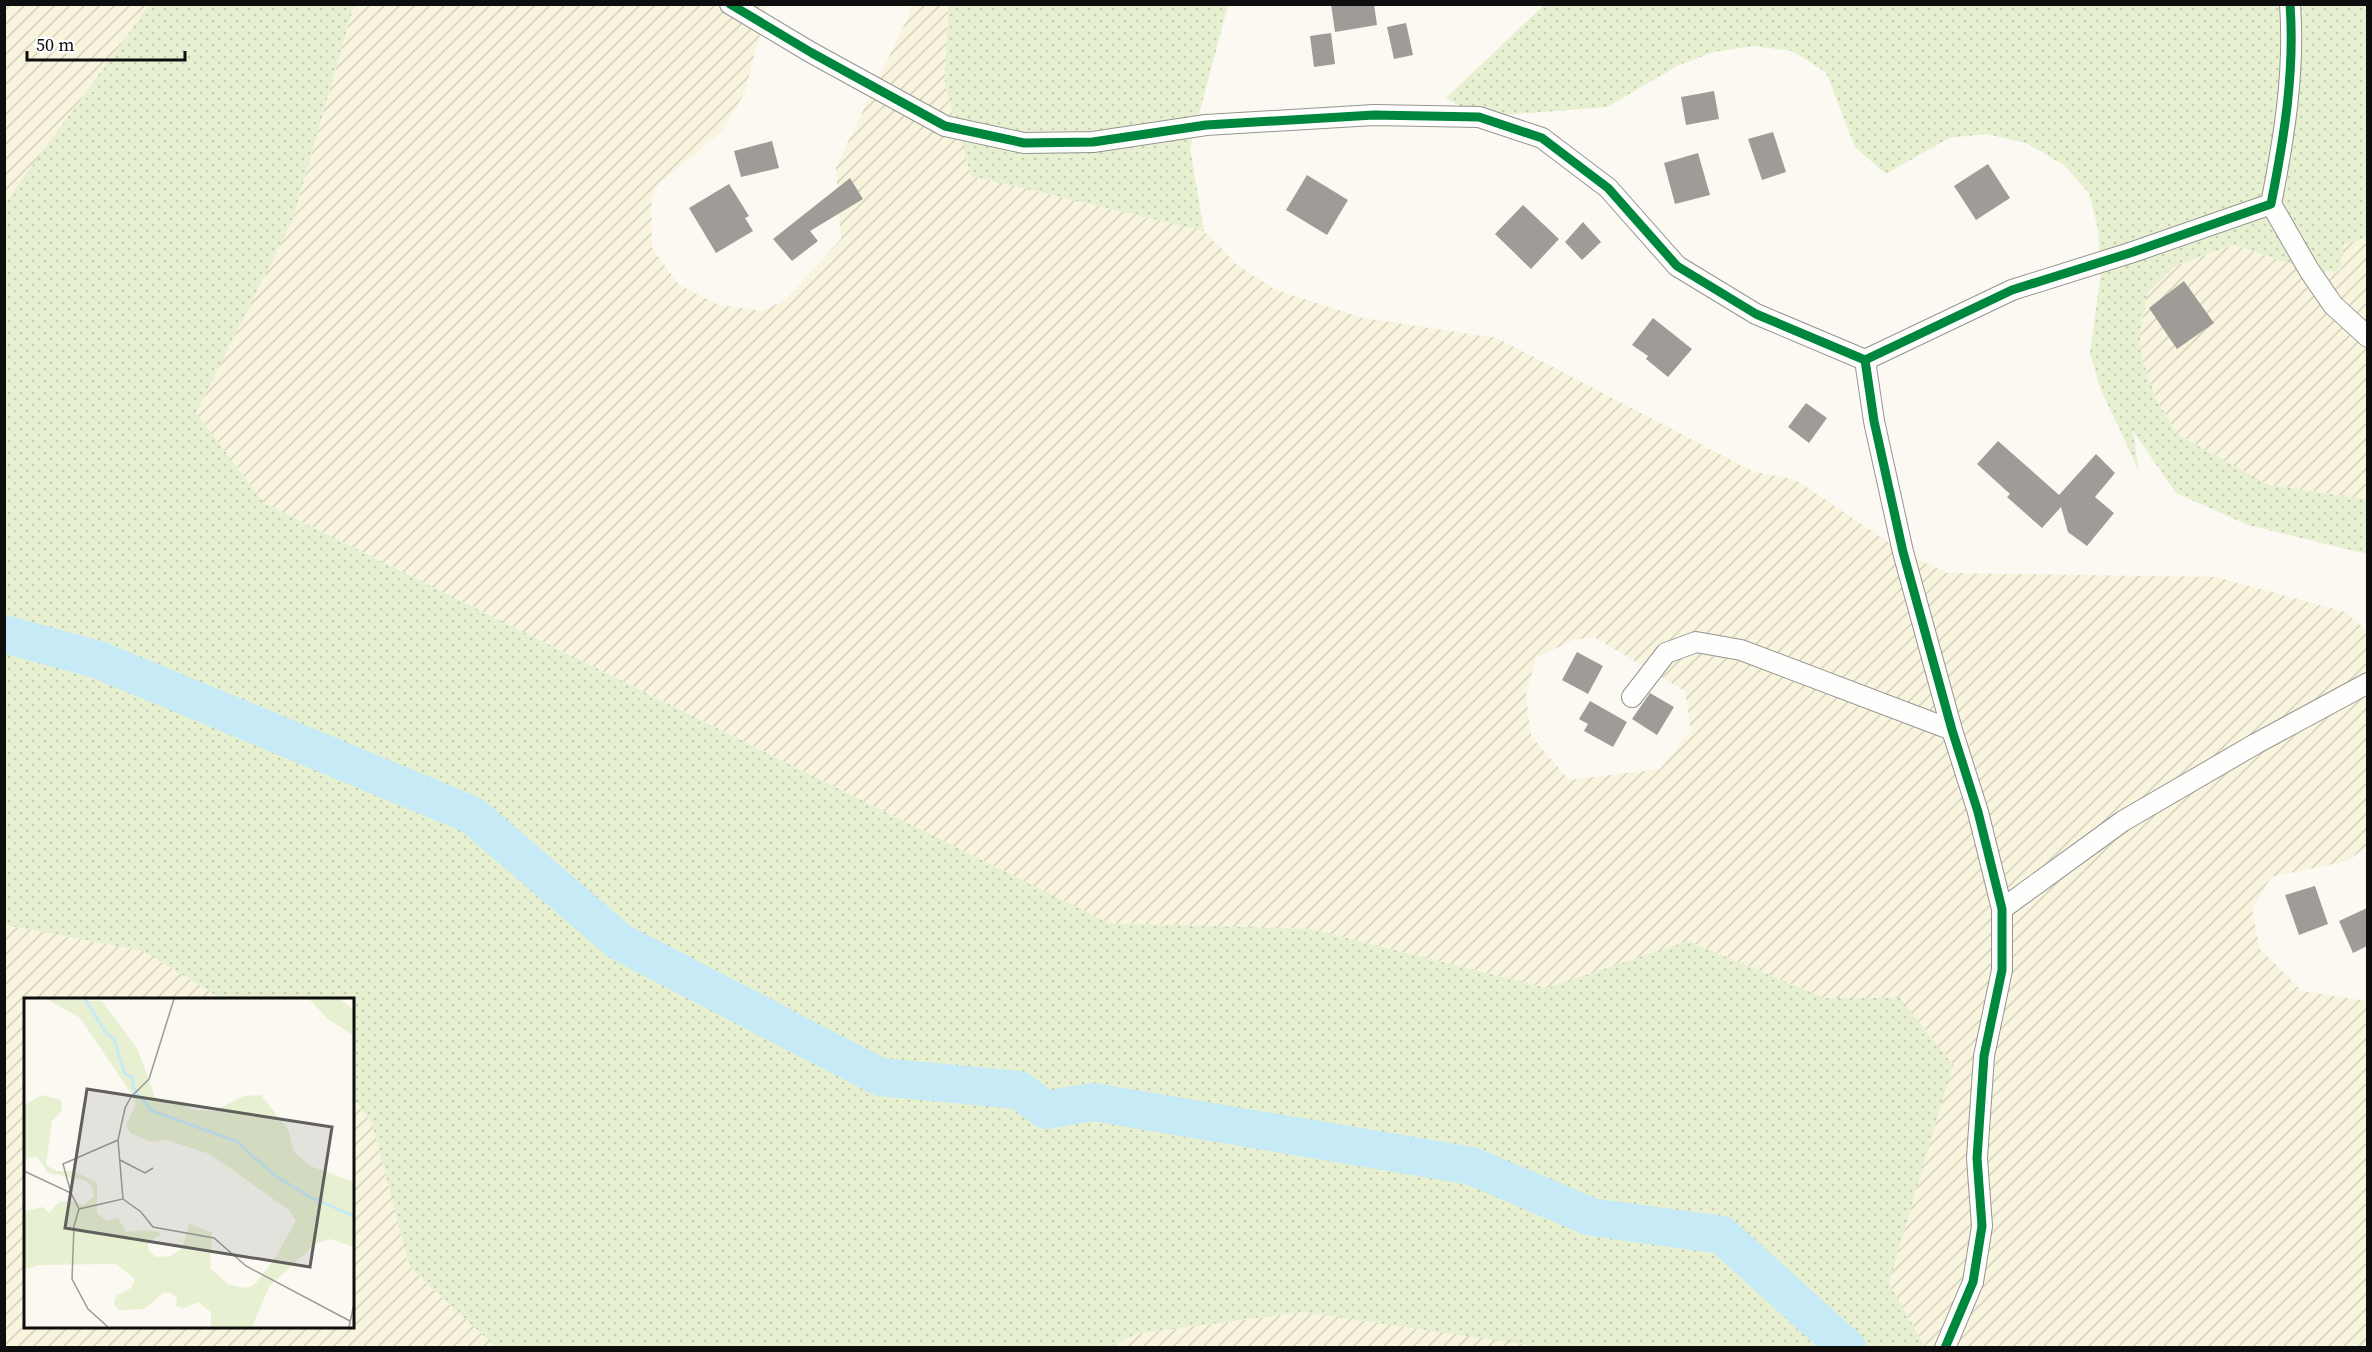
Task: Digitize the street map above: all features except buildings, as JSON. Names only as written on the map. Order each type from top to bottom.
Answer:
[{"type":"street","points":[[730,4],[812,53],[945,126],[1024,142],[1092,142],[1206,125],[1363,115],[1479,117],[1542,138],[1608,188],[1677,266],[1756,314],[1865,360],[2013,290],[2133,252],[2271,204]]},
{"type":"street","points":[[2290,4],[2292,37],[2285,132],[2271,204],[2309,270],[2333,305],[2367,337]]},
{"type":"street","points":[[1865,360],[1874,421],[1903,552],[1952,730],[1978,812],[2002,909],[2002,970],[1984,1056],[1977,1158],[1982,1226],[1973,1282],[1945,1347]]},
{"type":"street","points":[[1632,697],[1666,653],[1696,642],[1741,650],[1952,730]]},
{"type":"street","points":[[2002,909],[2123,821],[2257,743],[2367,683]]},
{"type":"shaded area","points":[[5,5],[150,5],[5,203]]},
{"type":"shaded area","points":[[354,5],[767,5],[745,92],[722,131],[655,187],[651,205],[652,248],[679,285],[719,305],[763,311],[785,300],[841,239],[836,167],[910,13],[910,5],[948,5],[945,86],[971,176],[1204,231],[1236,264],[1276,290],[1363,318],[1497,338],[1752,471],[1796,480],[1903,552],[1947,573],[2216,577],[2345,612],[2367,631],[2367,846],[2347,861],[2271,877],[2252,910],[2260,949],[2302,991],[2367,1001],[2367,1347],[1925,1347],[1888,1283],[1953,1065],[1900,998],[1825,998],[1688,941],[1547,988],[1311,929],[1109,923],[264,503],[196,413],[293,219]],"holes":[[[1594,637],[1685,691],[1691,730],[1660,769],[1569,780],[1531,736],[1526,695],[1536,658],[1573,640]]]},
{"type":"shaded area","points":[[2367,238],[2367,499],[2269,485],[2178,435],[2156,399],[2142,359],[2140,335],[2147,293],[2175,266],[2234,245],[2309,270],[2340,271],[2344,244]]},
{"type":"shaded area","points":[[4,925],[143,951],[220,998],[24,998],[24,1328],[354,1328],[354,1099],[372,1123],[410,1268],[496,1347],[5,1347]]},
{"type":"shaded area","points":[[1303,1312],[1548,1347],[1109,1348],[1136,1334]]},
{"type":"green space","points":[[150,4],[354,5],[293,219],[196,413],[264,503],[1109,923],[1311,929],[1547,988],[1688,941],[1825,998],[1900,998],[1953,1065],[1889,1283],[1925,1347],[1548,1348],[1303,1312],[1136,1334],[1109,1348],[496,1347],[410,1268],[372,1123],[354,1099],[354,998],[220,998],[143,951],[5,925],[5,203]]},
{"type":"green space","points":[[948,5],[1228,5],[1190,148],[1204,231],[971,176],[945,86]]},
{"type":"green space","points":[[1544,5],[2367,5],[2367,238],[2344,244],[2340,271],[2309,270],[2234,245],[2175,266],[2147,293],[2140,335],[2142,359],[2156,399],[2178,435],[2269,485],[2367,499],[2367,554],[2248,525],[2176,493],[2133,431],[2139,471],[2101,390],[2090,354],[2101,271],[2098,229],[2089,193],[2064,165],[2026,143],[1986,134],[1949,138],[1886,174],[1855,147],[1826,72],[1792,51],[1755,46],[1714,52],[1679,65],[1607,107],[1479,117],[1446,98]]},
{"type":"waterway","points":[[4,634],[99,660],[472,815],[620,942],[880,1077],[1019,1090],[1046,1110],[1093,1102],[1472,1166],[1591,1217],[1722,1235],[1847,1348]]},
{"type":"cycle path","points":[[730,4],[812,53],[945,126],[1024,143],[1093,142],[1206,125],[1374,115],[1479,117],[1542,138],[1608,188],[1677,266],[1756,314],[1865,360]]},
{"type":"cycle path","points":[[1945,1348],[1973,1282],[1982,1226],[1977,1158],[1984,1056],[2002,970],[2002,909],[1978,812],[1952,730],[1903,552],[1874,421],[1865,360],[2012,290],[2133,252],[2271,204],[2290,80],[2290,4]]}]
